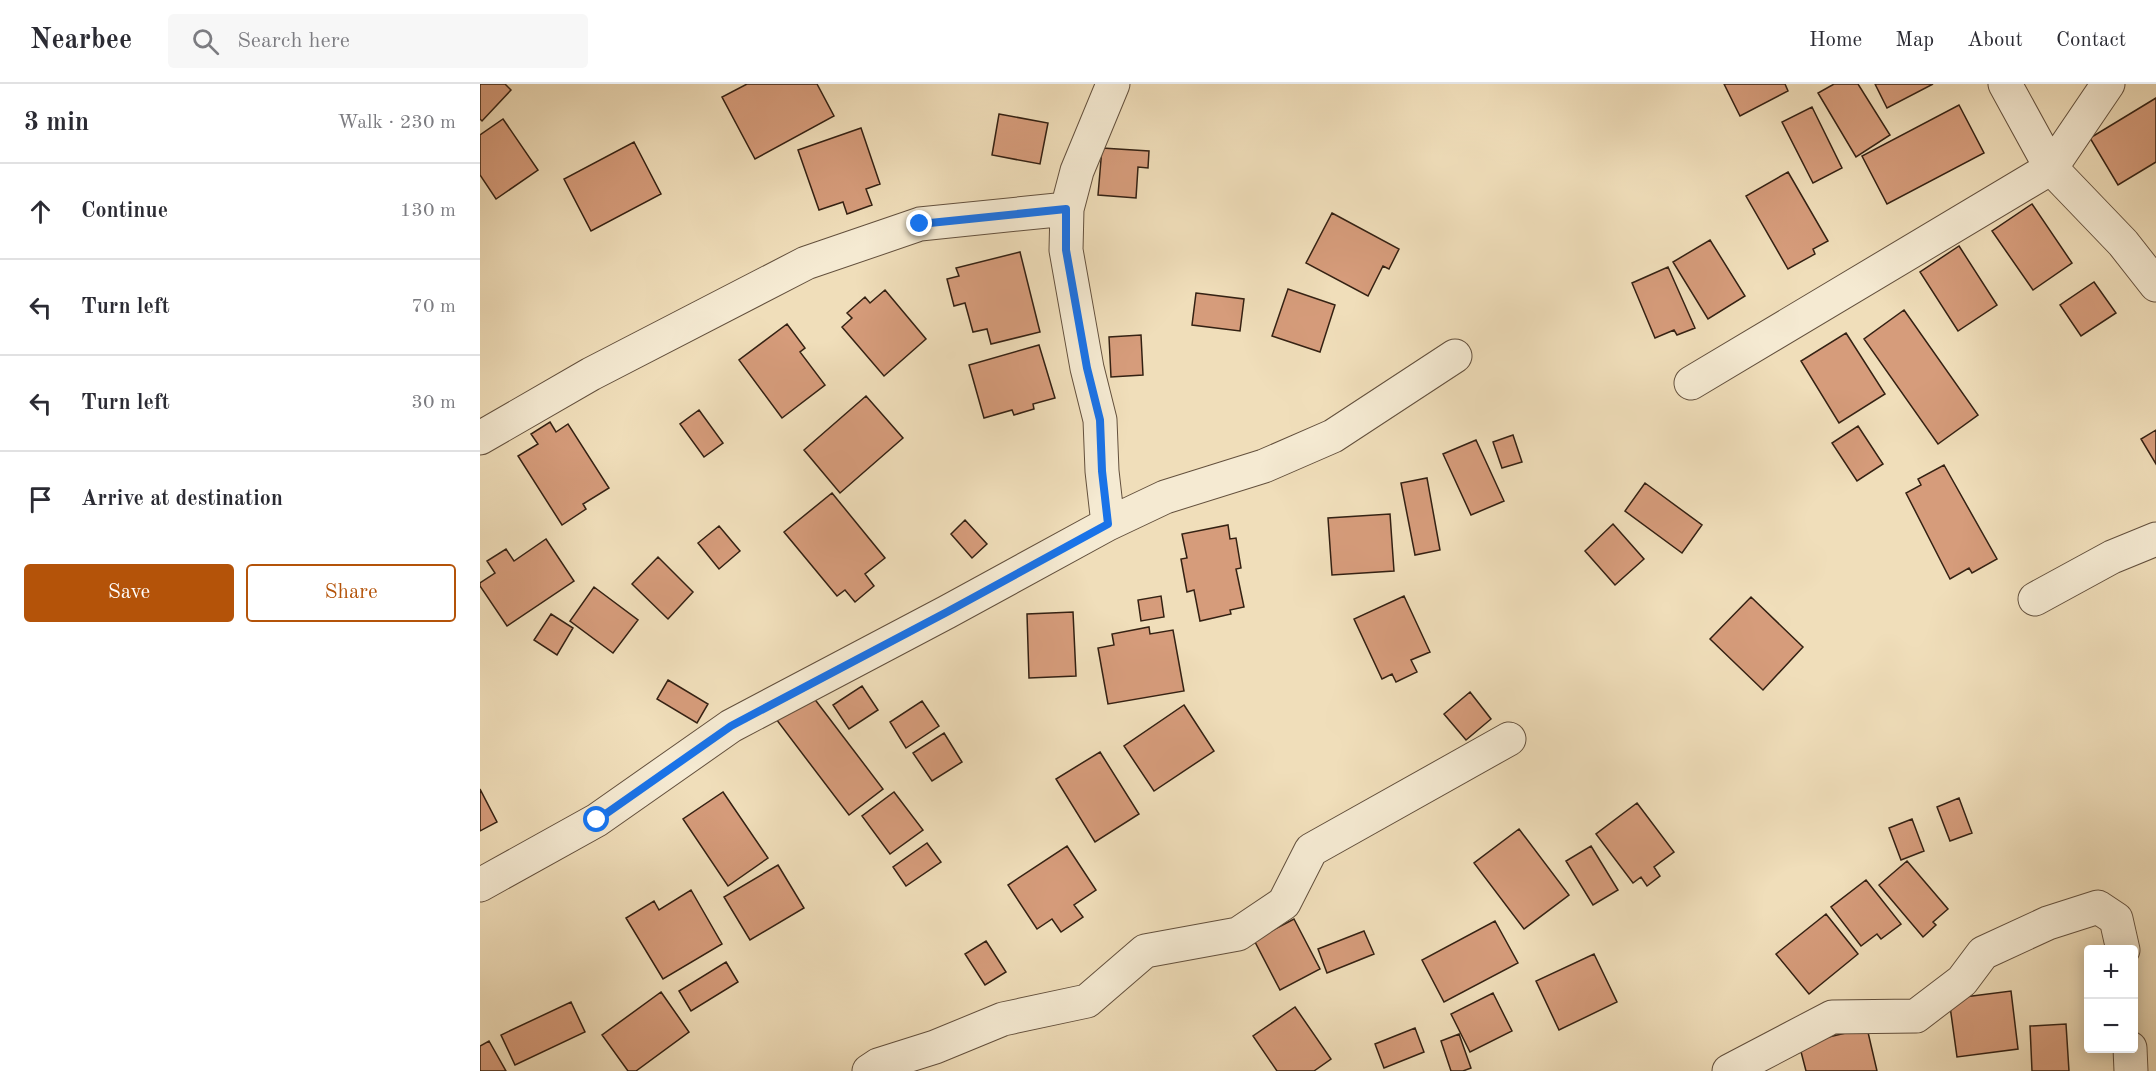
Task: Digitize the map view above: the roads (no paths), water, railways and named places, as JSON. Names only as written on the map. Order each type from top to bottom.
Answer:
[{"type":"street","points":[[1108,524],[1102,471],[1100,420],[1087,368],[1066,250],[1066,209],[1077,171],[1113,84]]},
{"type":"street","points":[[2005,84],[2051,168],[2123,243],[2156,285]]},
{"type":"street","points":[[1691,382],[2051,168],[2108,84]]},
{"type":"street","points":[[480,438],[591,374],[806,263],[920,224],[1066,209]]},
{"type":"street","points":[[480,885],[597,820],[731,726],[1108,524],[1165,497],[1264,465],[1333,436],[1455,356]]},
{"type":"street","points":[[2035,599],[2112,557],[2156,539]]},
{"type":"street","points":[[869,1071],[878,1065],[935,1047],[1004,1020],[1087,1001],[1145,951],[1238,934],[1284,903],[1311,850],[1509,739]]},
{"type":"street","points":[[1729,1071],[1832,1017],[1916,1016],[1962,981],[1983,953],[2048,923],[2098,907],[2116,919],[2122,945]]},
{"type":"street","points":[[2130,1053],[2131,1071]]}]
